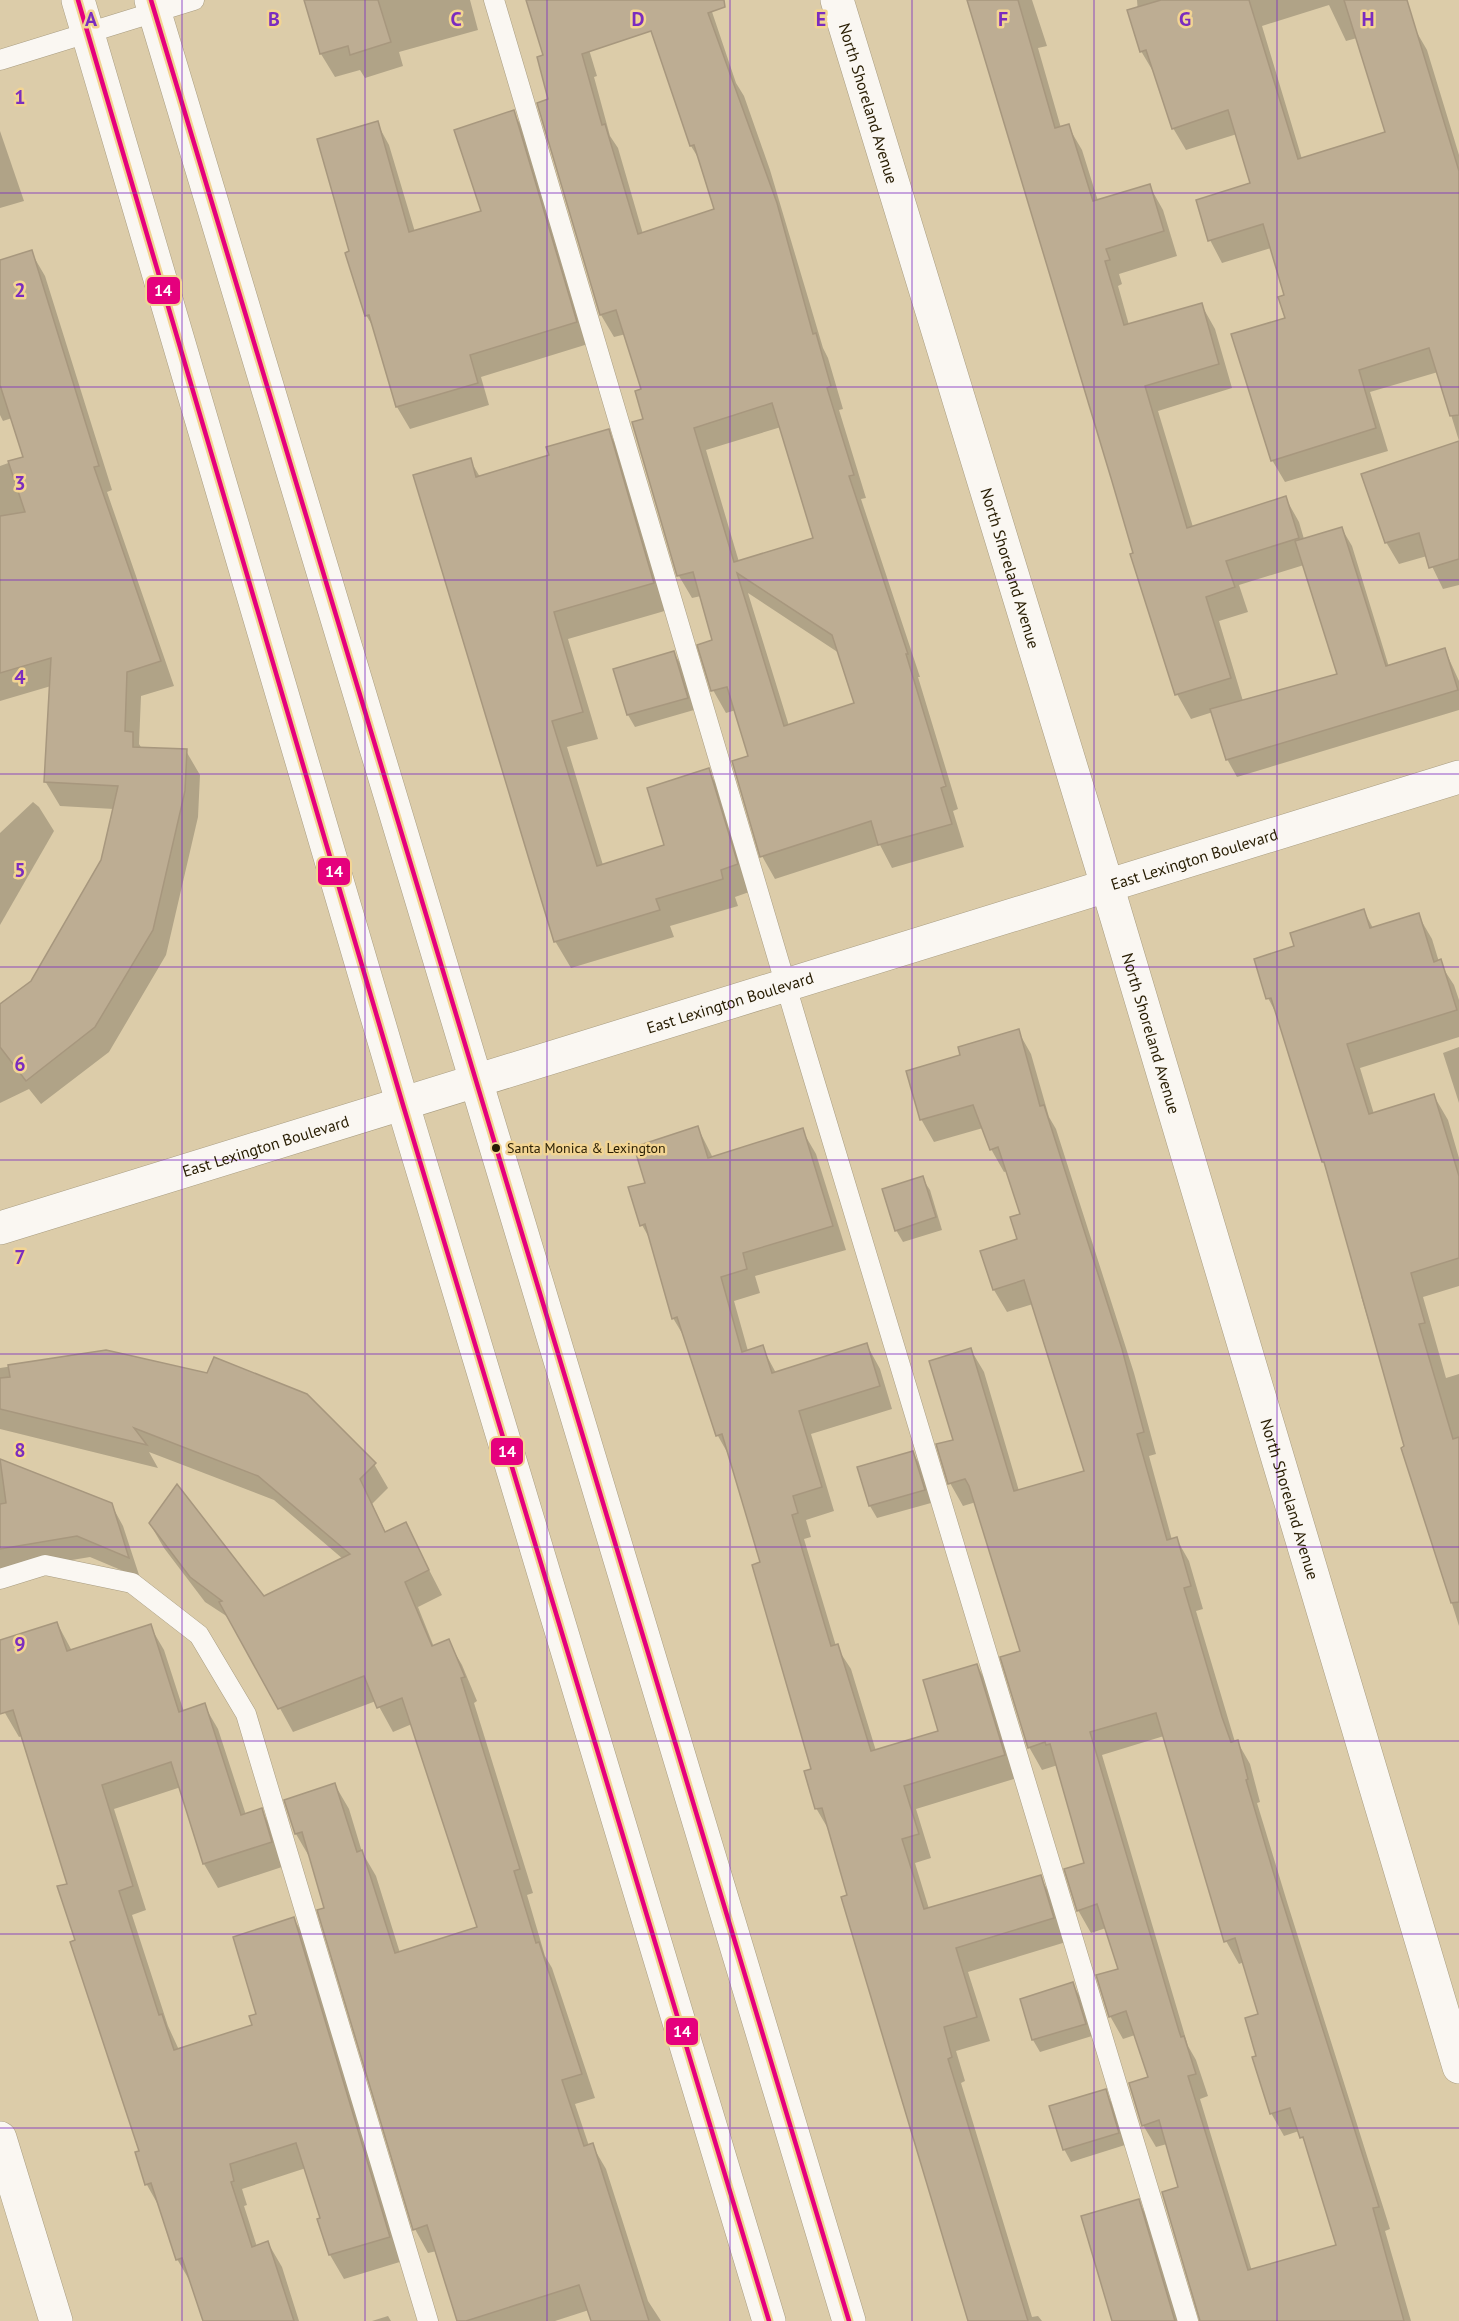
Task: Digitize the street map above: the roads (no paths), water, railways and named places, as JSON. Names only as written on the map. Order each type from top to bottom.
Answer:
[{"type":"street","points":[[78,0],[403,1105],[769,2321]]},
{"type":"street","name":"North Shoreland Avenue","points":[[837,0],[1107,885],[1459,2067]]},
{"type":"street","points":[[153,6],[849,2321]]},
{"type":"street","name":"East Lexington Boulevard","points":[[0,1228],[1459,777]]},
{"type":"street","points":[[0,2138],[56,2321]]},
{"type":"lane","points":[[0,60],[87,33],[153,6],[194,0]]},
{"type":"lane","points":[[494,0],[786,986],[1188,2321]]},
{"type":"lane","points":[[0,1579],[45,1565],[132,1583],[198,1635],[246,1714],[428,2321]]},
{"type":"place","name":"Santa Monica & Lexington","points":[[496,1148]]}]
